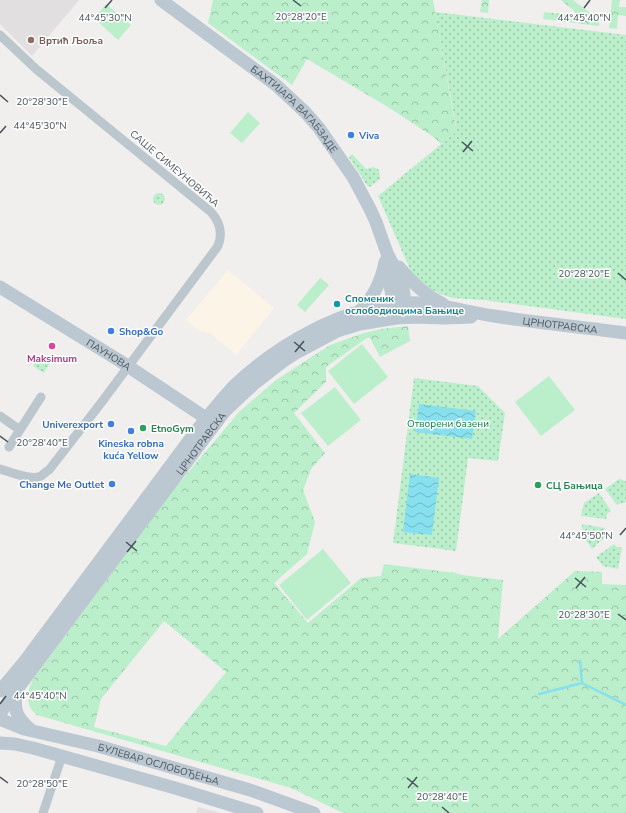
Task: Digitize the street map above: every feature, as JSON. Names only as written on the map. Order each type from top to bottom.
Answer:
[{"type":"main road","name":"БАХТИЈАРА ВАГАБЗАДЕ","points":[[161,0],[263,75],[305,112],[319,128],[353,177],[365,198],[386,253],[402,284],[404,294],[399,303],[399,318]]},
{"type":"main road","points":[[386,253],[420,288],[434,299],[450,307]]},
{"type":"main road","points":[[360,311],[374,294],[382,274],[386,253]]},
{"type":"main road","name":"ПАУНОВА","points":[[0,287],[128,366],[211,421]]},
{"type":"main road","name":"ЦРНОТРАВСКА","points":[[1,720],[6,704],[176,476],[211,421],[224,397],[236,385],[273,355],[324,325],[360,311],[399,303],[417,302],[495,316],[626,332]]},
{"type":"main road","name":"ЦРНОТРАВСКА","points":[[0,691],[25,661],[211,421],[282,362],[306,347],[337,331],[352,326],[399,318],[495,316]]},
{"type":"main road","points":[[18,688],[15,704],[16,712],[22,722],[34,732]]},
{"type":"main road","name":"БУЛЕВАР ОСЛОБОЂЕЊА","points":[[1,720],[34,732],[98,746],[250,790],[314,813]]},
{"type":"main road","name":"БУЛЕВАР ОСЛОБОЂЕЊА","points":[[0,743],[15,744],[62,756],[163,784],[251,811]]},
{"type":"main road","points":[[163,784],[168,766]]},
{"type":"main road","points":[[250,790],[251,811]]},
{"type":"street","name":"САШЕ СИМЕУНОВИЋА","points":[[0,35],[36,69],[206,207],[214,215],[219,224],[221,235],[218,246],[52,466],[41,476],[32,477],[0,469]]},
{"type":"street","points":[[9,447],[41,397]]},
{"type":"street","points":[[0,416],[20,430]]},
{"type":"street","points":[[43,813],[62,756]]},
{"type":"shaded area","name":"Вртић Љоља","points":[[0,0],[79,0],[32,56],[0,24]]},
{"type":"shaded area","points":[[228,270],[274,308],[236,355],[209,332],[207,334],[203,330],[201,332],[186,320]]},
{"type":"shaded area","points":[[198,807],[214,811],[220,813],[196,813]]},
{"type":"green space","points":[[213,0],[433,0],[457,131],[441,144],[435,138],[388,107],[307,59],[292,85],[208,23]]},
{"type":"green space","points":[[482,0],[489,0],[488,13],[480,12]]},
{"type":"green space","points":[[561,0],[573,0],[599,20],[599,26],[543,19],[544,12],[580,16]]},
{"type":"green space","points":[[612,0],[620,0],[619,7],[626,7],[626,16],[618,15],[617,29],[609,28]]},
{"type":"green space","points":[[106,4],[131,25],[118,40],[94,18]]},
{"type":"green space","points":[[435,12],[626,35],[626,319],[483,300],[453,298],[440,294],[427,287],[413,276],[378,196],[457,131]]},
{"type":"green space","points":[[248,112],[260,123],[242,143],[230,133]]},
{"type":"green space","points":[[352,154],[366,169],[373,167],[378,169],[380,179],[369,187],[349,157]]},
{"type":"green space","points":[[157,193],[161,193],[165,199],[161,205],[157,205],[153,201],[153,197]]},
{"type":"green space","points":[[320,278],[329,285],[305,312],[297,305]]},
{"type":"green space","points":[[408,326],[410,341],[380,357],[370,338],[367,338],[326,367],[326,382],[294,413],[325,453],[311,469],[303,490],[315,522],[307,554],[274,583],[308,623],[361,578],[381,576],[384,564],[503,580],[498,639],[575,571],[602,572],[602,584],[626,585],[626,813],[343,813],[291,788],[37,715],[30,706],[28,701],[29,690],[30,685],[36,675],[174,489],[239,412],[276,380],[330,345],[364,333],[381,329]],"holes":[[[164,621],[226,672],[166,746],[94,727],[101,699]]]},
{"type":"green space","points":[[362,344],[388,377],[354,404],[328,371]]},
{"type":"green space","points":[[38,356],[50,363],[44,373],[33,366]]},
{"type":"green space","points":[[549,376],[575,410],[541,436],[515,402]]},
{"type":"green space","name":"Отворени базени","points":[[414,378],[478,386],[505,413],[498,461],[468,458],[456,551],[393,543]]},
{"type":"green space","points":[[335,387],[361,420],[328,446],[301,413]]},
{"type":"green space","points":[[619,479],[626,481],[626,501],[625,503],[617,505],[605,489]]},
{"type":"green space","points":[[599,493],[611,511],[607,514],[606,519],[581,516],[584,503]]},
{"type":"green space","points":[[582,524],[605,528],[604,531],[607,535],[592,549],[583,536]]},
{"type":"green space","points":[[614,544],[617,547],[622,547],[618,569],[603,566],[596,557]]},
{"type":"green space","points":[[323,549],[351,583],[307,620],[279,585]]},
{"type":"water","points":[[419,404],[476,411],[472,439],[415,432]]},
{"type":"water","points":[[410,474],[439,478],[432,535],[403,532]]},
{"type":"waterway","points":[[580,661],[582,683]]},
{"type":"waterway","points":[[539,694],[582,683],[626,705]]},
{"type":"place","name":"Вртић Љоља","points":[[31,40]]},
{"type":"place","name":"Viva","points":[[351,135]]},
{"type":"place","name":"Споменик ослободиоцима Бањице","points":[[337,304]]},
{"type":"place","name":"Shop&Go","points":[[111,331]]},
{"type":"place","name":"Maksimum","points":[[52,346]]},
{"type":"place","name":"Univerexport","points":[[111,424]]},
{"type":"place","name":"EtnoGym","points":[[143,428]]},
{"type":"place","name":"Kineska robna kuća Yellow","points":[[131,431]]},
{"type":"place","name":"Change Me Outlet","points":[[112,484]]},
{"type":"place","name":"СЦ Бањица","points":[[538,485]]}]
